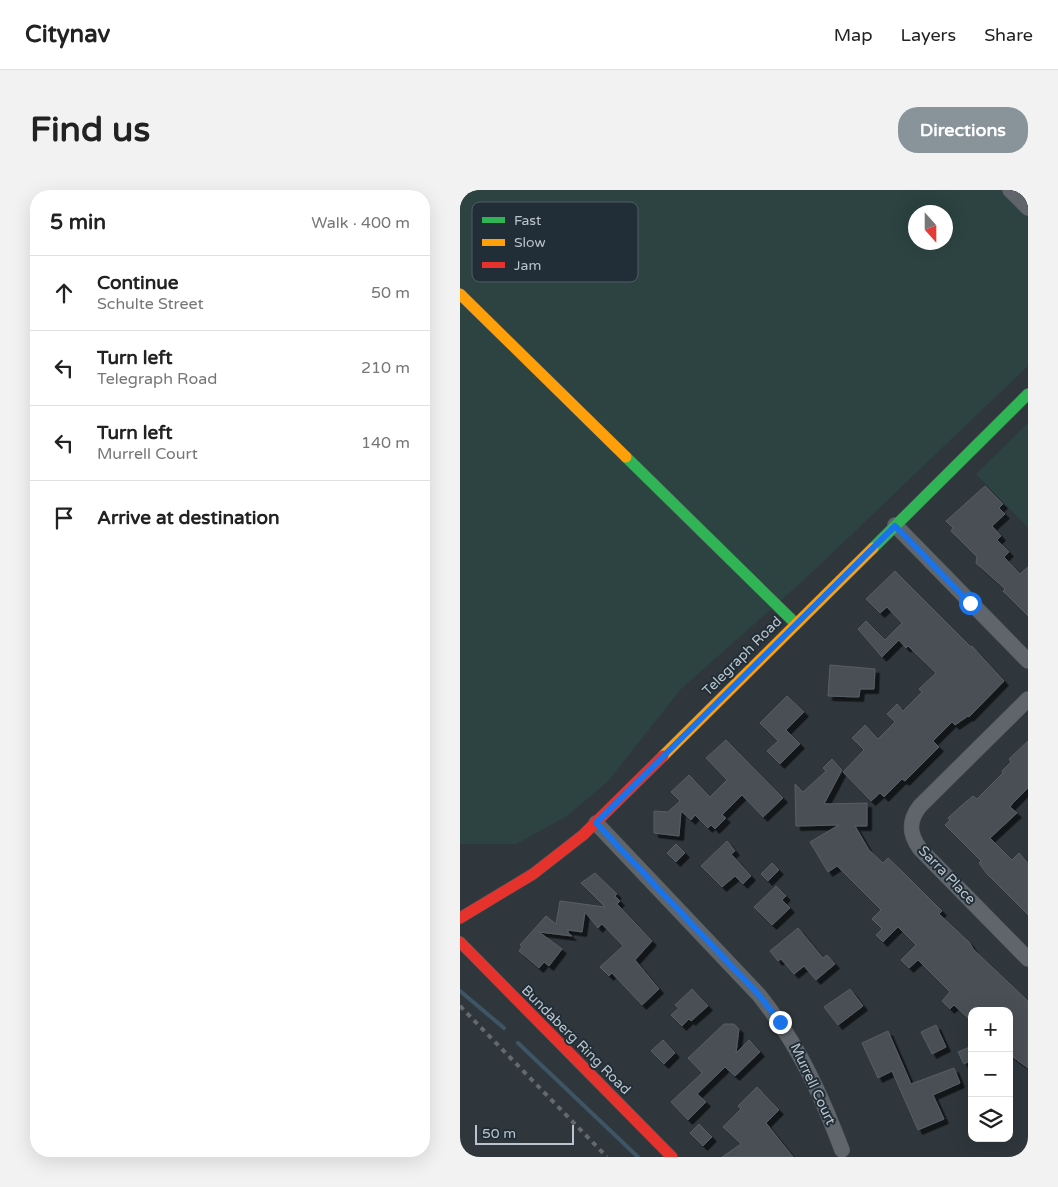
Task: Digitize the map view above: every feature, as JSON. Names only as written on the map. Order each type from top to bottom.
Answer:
[{"type":"street","points":[[1010,190],[1028,208]]},
{"type":"street","points":[[460,294],[795,623]]},
{"type":"street","name":"Telegraph Road","points":[[460,918],[554,859],[596,823],[795,623],[1028,394]]},
{"type":"street","points":[[895,526],[1028,661]]},
{"type":"street","name":"Sarra Place","points":[[1028,699],[920,806],[907,828],[920,849],[1028,959]]},
{"type":"street","name":"Murrell Court","points":[[596,823],[759,995],[780,1022],[809,1072],[842,1150]]},
{"type":"street","name":"Bundaberg Ring Road","points":[[460,942],[672,1157]]},
{"type":"green space","points":[[460,190],[1028,190],[1028,366],[806,578],[681,689],[608,781],[567,816],[516,844],[460,844]]},
{"type":"green space","points":[[1028,423],[1028,528],[976,474]]},
{"type":"building","points":[[985,486],[1003,504],[999,508],[1005,514],[992,526],[1001,536],[997,540],[1009,552],[1004,557],[1020,574],[1028,567],[1028,616],[1003,591],[1005,589],[976,563],[977,557],[951,531],[953,528],[946,521]]},
{"type":"building","points":[[895,571],[972,646],[1004,681],[969,717],[955,725],[952,722],[933,741],[939,747],[905,781],[902,779],[884,797],[880,793],[871,801],[843,772],[864,750],[852,738],[865,725],[878,739],[895,722],[887,714],[897,704],[903,711],[922,692],[919,689],[936,673],[908,646],[906,648],[899,640],[882,657],[858,629],[866,621],[885,640],[902,623],[887,607],[880,613],[866,599]]},
{"type":"building","points":[[830,665],[875,669],[874,689],[860,689],[859,697],[828,696]]},
{"type":"building","points":[[787,696],[804,712],[786,730],[800,744],[780,764],[767,751],[778,741],[760,723]]},
{"type":"building","points":[[726,740],[783,798],[763,817],[742,795],[722,815],[726,818],[715,829],[711,825],[708,828],[695,815],[691,820],[681,811],[679,836],[654,833],[654,811],[668,812],[680,801],[671,792],[689,775],[710,797],[727,780],[706,758]]},
{"type":"building","points":[[1028,741],[1028,788],[1010,807],[1017,813],[990,838],[1012,860],[1019,853],[1028,863],[1028,915],[987,874],[979,863],[981,861],[945,825],[950,820],[948,818],[960,807],[973,796],[977,799],[1003,773],[1002,771],[1011,762],[1009,759]]},
{"type":"building","points":[[832,759],[842,770],[824,804],[867,803],[867,826],[855,826],[869,850],[883,863],[888,858],[905,874],[942,911],[939,914],[1028,1001],[1028,1068],[1013,1057],[1013,1007],[968,1007],[968,1018],[954,1005],[950,1009],[942,1001],[950,992],[918,960],[909,968],[901,960],[916,945],[898,927],[883,942],[876,935],[882,929],[872,919],[881,910],[837,866],[828,872],[810,842],[839,825],[796,826],[795,784],[803,792],[826,771],[823,768]]},
{"type":"building","points":[[727,841],[735,851],[731,854],[751,876],[743,884],[735,876],[722,887],[701,866]]},
{"type":"building","points":[[676,844],[685,853],[676,862],[667,853]]},
{"type":"building","points":[[772,863],[779,870],[768,881],[761,874]]},
{"type":"building","points":[[595,873],[617,894],[615,896],[620,901],[617,904],[652,941],[635,960],[659,989],[642,1005],[612,973],[609,976],[600,967],[623,946],[602,924],[598,928],[585,912],[582,932],[568,930],[568,933],[572,936],[539,932],[562,949],[549,966],[544,962],[539,968],[519,951],[522,947],[520,945],[546,916],[556,924],[560,901],[605,907],[581,883]]},
{"type":"building","points":[[776,886],[786,896],[782,900],[790,908],[772,925],[754,907]]},
{"type":"building","points":[[798,928],[823,958],[827,955],[835,964],[816,980],[804,966],[794,974],[781,959],[778,961],[770,951]]},
{"type":"building","points":[[692,989],[708,1006],[691,1021],[689,1019],[682,1026],[671,1015],[679,1008],[675,1005]]},
{"type":"building","points":[[850,989],[863,1006],[838,1025],[824,1007]]},
{"type":"building","points":[[724,1024],[734,1024],[739,1029],[736,1053],[749,1040],[760,1052],[735,1076],[725,1067],[697,1094],[706,1102],[688,1120],[671,1102],[702,1073],[688,1058]]},
{"type":"building","points":[[936,1025],[946,1047],[932,1054],[921,1032]]},
{"type":"building","points":[[888,1031],[911,1084],[954,1068],[960,1083],[933,1095],[944,1119],[918,1130],[892,1071],[878,1078],[862,1043]]},
{"type":"building","points":[[663,1040],[675,1053],[664,1064],[651,1051]]},
{"type":"building","points":[[968,1048],[968,1062],[964,1064],[958,1052]]},
{"type":"building","points":[[757,1087],[779,1110],[766,1123],[793,1157],[722,1157],[741,1144],[723,1127],[741,1109],[738,1106]]},
{"type":"building","points":[[699,1124],[712,1137],[703,1146],[690,1133]]},
{"type":"waterway","points":[[460,991],[504,1028]]},
{"type":"waterway","points":[[518,1043],[638,1157]]},
{"type":"railway","points":[[460,1006],[607,1157]]},
{"type":"traffic: fast","points":[[873,548],[1028,394]]},
{"type":"traffic: fast","points":[[626,457],[795,623]]},
{"type":"traffic: slow","points":[[460,294],[626,457]]},
{"type":"traffic: slow","points":[[663,756],[873,548]]},
{"type":"traffic: jam","points":[[460,918],[533,874],[583,835],[663,756]]},
{"type":"traffic: jam","points":[[460,942],[672,1157]]},
{"type":"route","points":[[780,1022],[759,995],[596,823],[895,526],[970,603]]}]
